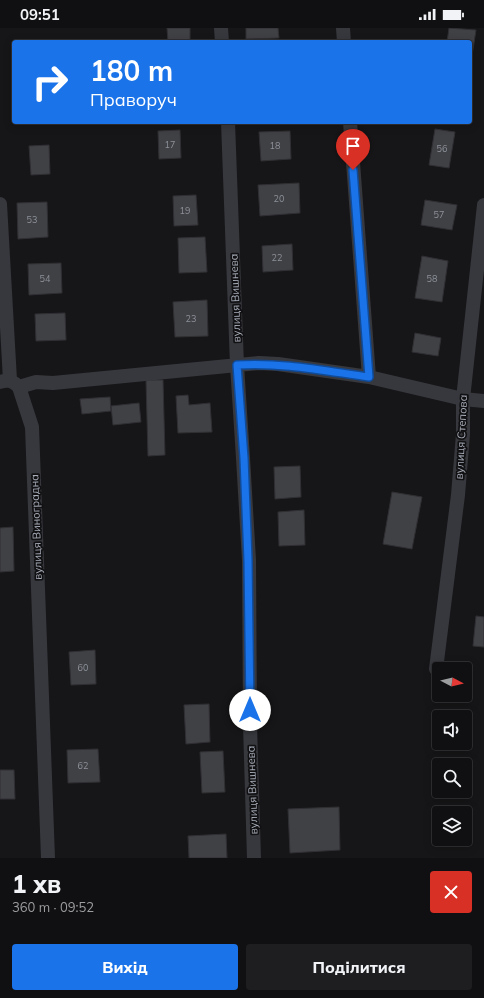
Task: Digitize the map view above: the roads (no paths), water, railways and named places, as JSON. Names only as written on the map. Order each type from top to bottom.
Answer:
[{"type":"street","points":[[221,28],[222,40]]},
{"type":"street","points":[[343,28],[344,40]]},
{"type":"street","name":"вулиця Вишнева","points":[[228,124],[237,365],[244,458],[248,560],[250,725],[254,858]]},
{"type":"street","points":[[350,124],[369,377]]},
{"type":"street","name":"вулиця Виноградна","points":[[0,204],[10,383],[32,427],[48,858]]},
{"type":"street","name":"вулиця Степова","points":[[437,662],[458,495],[463,434],[463,399],[484,205]]},
{"type":"street","points":[[10,383],[52,383],[95,380],[259,363],[278,364],[369,377],[463,399],[484,402]]}]
